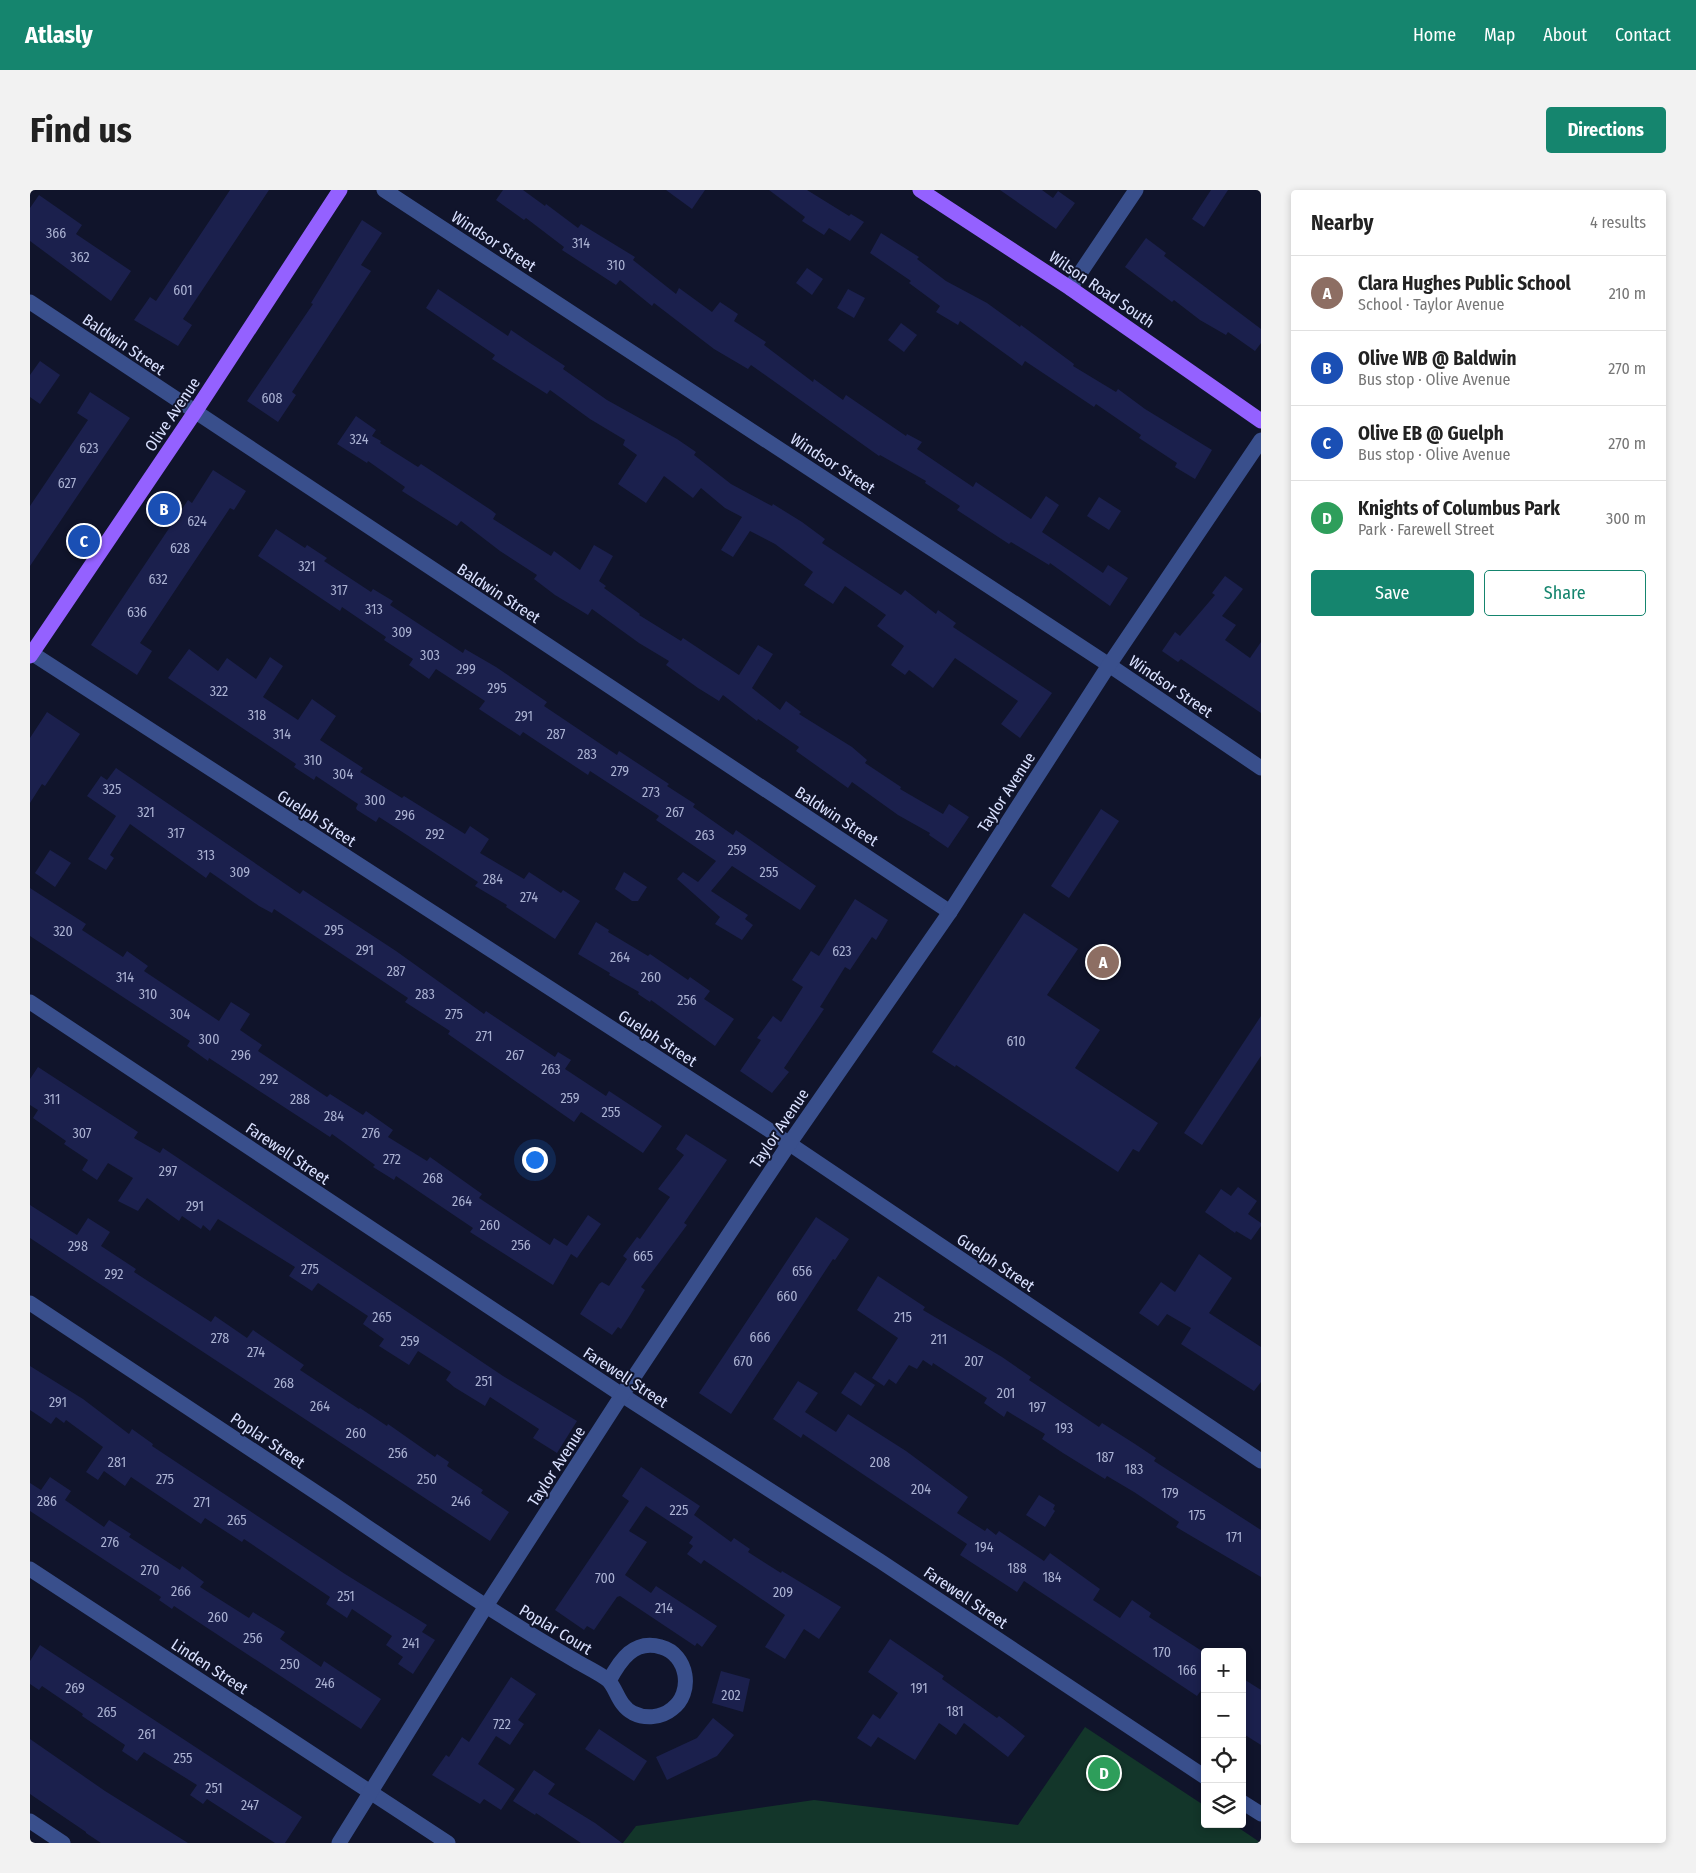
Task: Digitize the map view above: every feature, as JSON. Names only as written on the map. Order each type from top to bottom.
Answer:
[{"type":"main road","name":"Olive Avenue","points":[[31,654],[195,412],[340,190]]},
{"type":"main road","name":"Wilson Road South","points":[[920,190],[1070,288],[1261,421]]},
{"type":"street","name":"Windsor Street","points":[[384,190],[1109,665],[1261,768]]},
{"type":"street","points":[[1070,288],[1136,190]]},
{"type":"street","name":"Baldwin Street","points":[[30,302],[950,912]]},
{"type":"street","name":"Taylor Avenue","points":[[339,1843],[486,1606],[622,1396],[789,1144],[950,912],[1109,665],[1261,440]]},
{"type":"street","name":"Guelph Street","points":[[31,654],[789,1144],[1261,1461]]},
{"type":"street","name":"Farewell Street","points":[[30,1002],[622,1396],[880,1560],[1201,1774]]},
{"type":"street","name":"Poplar Street","points":[[30,1303],[486,1606]]},
{"type":"street","name":"Linden Street","points":[[30,1569],[448,1843]]},
{"type":"street","name":"Poplar Court","points":[[486,1606],[609,1681],[623,1705],[632,1712],[642,1716],[654,1717],[675,1708],[682,1699],[686,1687],[683,1666],[674,1654],[664,1647],[651,1645],[639,1647],[628,1652],[609,1681]]},
{"type":"street","points":[[1246,1805],[1261,1814]]},
{"type":"street","points":[[30,1821],[63,1843]]},
{"type":"green space","points":[[1085,1727],[1201,1803],[1201,1828],[1239,1828],[1261,1843],[623,1843],[636,1826],[814,1800],[1018,1825]]},
{"type":"building","points":[[230,190],[269,190],[183,319],[192,325],[178,346],[134,320],[150,297],[156,301]]},
{"type":"building","points":[[503,190],[523,190],[545,206],[546,204],[578,228],[581,224],[635,257],[633,260],[676,294],[679,288],[712,312],[720,302],[738,314],[734,321],[766,342],[764,345],[813,382],[814,379],[843,400],[846,395],[906,436],[907,434],[922,442],[917,449],[973,487],[976,482],[1031,519],[1046,496],[1059,505],[1042,532],[1103,573],[1108,565],[1128,578],[1110,606],[1050,563],[1049,565],[1011,542],[1009,544],[957,510],[960,506],[925,483],[926,481],[879,456],[751,365],[748,369],[714,349],[654,303],[652,306],[620,280],[616,285],[562,250],[564,247],[526,218],[524,220],[496,200]]},
{"type":"building","points":[[666,190],[705,190],[692,209]]},
{"type":"building","points":[[769,190],[807,190],[849,216],[851,214],[864,222],[850,241],[829,228],[824,235],[802,221],[805,217]]},
{"type":"building","points":[[1000,190],[1042,190],[1053,198],[1058,191],[1075,203],[1056,229]]},
{"type":"building","points":[[1211,190],[1228,190],[1204,227],[1192,219]]},
{"type":"building","points":[[39,195],[82,225],[76,234],[131,271],[111,301],[30,241],[30,208]]},
{"type":"building","points":[[362,220],[382,233],[361,265],[371,271],[292,392],[296,395],[278,422],[247,401],[313,304],[311,303]]},
{"type":"building","points":[[881,233],[919,257],[917,259],[946,281],[987,303],[1020,327],[1021,325],[1074,364],[1073,366],[1116,392],[1118,389],[1145,409],[1212,450],[1195,479],[1175,467],[1177,463],[1139,438],[1141,435],[1096,404],[1094,407],[1025,361],[1022,366],[960,321],[958,325],[936,312],[940,306],[909,283],[911,281],[870,253]]},
{"type":"building","points":[[1146,238],[1166,253],[1164,256],[1261,329],[1261,343],[1255,351],[1228,332],[1226,335],[1200,320],[1174,300],[1172,302],[1125,267]]},
{"type":"building","points":[[807,268],[823,279],[812,295],[796,283]]},
{"type":"building","points":[[438,289],[508,336],[511,330],[565,366],[563,369],[607,400],[677,439],[696,452],[694,455],[731,484],[772,506],[773,504],[802,522],[825,539],[822,543],[901,595],[905,590],[936,614],[938,610],[956,623],[953,627],[1052,693],[1020,738],[1001,724],[1018,701],[955,658],[933,688],[909,670],[905,675],[891,665],[904,646],[877,626],[886,615],[845,586],[833,604],[804,585],[813,572],[775,544],[750,531],[733,557],[721,550],[742,517],[725,508],[701,488],[693,498],[664,476],[646,503],[618,484],[637,455],[623,445],[625,440],[590,419],[550,390],[547,394],[492,359],[495,355],[426,308]]},
{"type":"building","points":[[848,289],[865,298],[854,318],[837,308]]},
{"type":"building","points":[[901,323],[917,335],[904,352],[888,340]]},
{"type":"building","points":[[40,361],[60,375],[40,404],[30,397],[30,375]]},
{"type":"building","points":[[90,392],[130,418],[30,566],[30,506],[88,420],[77,413]]},
{"type":"building","points":[[356,416],[376,430],[372,436],[381,441],[380,443],[418,467],[421,464],[491,510],[496,514],[493,519],[551,556],[554,551],[580,570],[594,545],[613,556],[599,581],[606,586],[604,588],[639,615],[681,641],[683,638],[739,675],[758,645],[773,654],[752,688],[780,710],[786,701],[801,712],[799,714],[852,747],[867,760],[865,763],[901,787],[900,789],[943,814],[949,804],[969,817],[948,848],[929,835],[930,833],[898,815],[852,782],[848,788],[796,751],[799,747],[758,719],[757,721],[723,695],[719,701],[698,688],[666,665],[669,661],[639,643],[592,609],[588,615],[555,595],[534,579],[537,575],[500,551],[461,521],[457,526],[402,491],[405,487],[368,461],[367,463],[337,444]]},
{"type":"building","points":[[213,470],[246,491],[234,510],[230,508],[140,643],[152,651],[137,675],[91,645],[188,500],[192,503]]},
{"type":"building","points":[[1099,497],[1121,511],[1109,530],[1087,516]]},
{"type":"building","points":[[276,529],[305,548],[307,545],[327,558],[324,561],[371,592],[373,589],[393,601],[390,605],[463,653],[465,649],[496,667],[547,702],[544,706],[617,755],[619,751],[669,784],[667,786],[695,804],[693,807],[733,835],[736,830],[816,886],[800,910],[732,866],[711,891],[748,915],[745,919],[753,925],[742,940],[715,924],[720,917],[677,879],[683,872],[698,882],[716,861],[656,820],[659,816],[590,771],[588,775],[523,732],[520,736],[479,709],[485,701],[436,669],[429,679],[409,665],[413,659],[384,640],[386,637],[342,607],[340,611],[258,556]]},
{"type":"building","points":[[1225,576],[1243,589],[1222,616],[1236,625],[1225,640],[1250,658],[1261,642],[1261,713],[1181,659],[1178,662],[1162,651],[1175,632],[1180,636],[1215,595],[1212,593]]},
{"type":"building","points":[[189,649],[218,671],[227,658],[256,679],[270,657],[283,666],[263,697],[298,720],[312,699],[336,716],[320,740],[363,768],[360,772],[402,798],[404,796],[465,834],[470,826],[489,839],[480,853],[524,879],[529,872],[561,893],[563,890],[580,901],[555,939],[506,907],[507,905],[475,886],[478,882],[379,817],[376,822],[357,810],[358,804],[316,776],[314,780],[294,767],[296,764],[168,678]]},
{"type":"building","points":[[47,712],[80,734],[45,786],[42,784],[30,803],[30,738]]},
{"type":"building","points":[[116,768],[300,894],[303,890],[396,951],[484,1014],[486,1011],[555,1057],[558,1052],[571,1060],[565,1069],[606,1096],[609,1091],[662,1126],[643,1153],[581,1112],[574,1122],[448,1034],[450,1031],[405,1002],[408,998],[274,909],[272,913],[259,906],[210,872],[206,878],[130,824],[110,855],[114,858],[106,870],[88,859],[116,816],[87,796],[101,776],[107,780]]},
{"type":"building","points":[[1101,809],[1119,821],[1069,898],[1051,886]]},
{"type":"building","points":[[50,850],[71,863],[55,887],[35,873]]},
{"type":"building","points":[[624,872],[647,887],[638,901],[632,901],[615,889]]},
{"type":"building","points":[[30,888],[86,924],[82,930],[123,957],[127,951],[148,966],[144,971],[219,1021],[231,1002],[250,1014],[240,1030],[262,1045],[258,1051],[327,1097],[330,1094],[363,1115],[366,1111],[393,1130],[388,1137],[427,1161],[430,1157],[482,1194],[479,1198],[550,1245],[554,1238],[567,1246],[588,1215],[601,1224],[577,1258],[571,1254],[553,1285],[470,1232],[473,1228],[396,1176],[394,1180],[373,1167],[375,1165],[332,1134],[330,1137],[209,1058],[208,1061],[187,1046],[190,1041],[30,936]]},
{"type":"building","points":[[855,899],[888,920],[876,940],[872,937],[850,970],[845,967],[820,1007],[824,1009],[784,1068],[789,1072],[772,1093],[740,1071],[761,1040],[757,1038],[773,1016],[781,1022],[803,987],[792,980],[811,951],[819,956]]},
{"type":"building","points":[[1024,913],[1078,949],[1047,995],[1100,1030],[1075,1068],[1158,1123],[1139,1152],[1133,1149],[1118,1172],[956,1065],[955,1067],[932,1052]]},
{"type":"building","points":[[596,922],[609,930],[608,932],[648,956],[650,954],[688,980],[690,977],[710,991],[704,999],[734,1019],[715,1046],[651,1000],[650,1002],[638,994],[639,992],[578,954]]},
{"type":"building","points":[[1261,1016],[1261,1056],[1202,1145],[1184,1133]]},
{"type":"building","points":[[38,1067],[138,1132],[134,1138],[160,1153],[163,1148],[503,1376],[577,1421],[557,1453],[533,1438],[539,1429],[490,1397],[485,1406],[454,1387],[446,1380],[451,1372],[418,1351],[409,1365],[379,1346],[384,1339],[363,1324],[368,1316],[318,1283],[312,1291],[289,1276],[295,1267],[218,1219],[210,1231],[203,1225],[201,1229],[182,1216],[179,1221],[147,1198],[138,1211],[118,1201],[133,1178],[108,1163],[97,1180],[82,1170],[88,1160],[64,1144],[66,1141],[33,1118],[38,1110],[30,1105],[30,1079]]},
{"type":"building","points":[[686,1134],[727,1160],[684,1223],[687,1225],[641,1287],[645,1290],[621,1329],[618,1327],[612,1335],[580,1314],[599,1284],[602,1282],[609,1286],[627,1259],[623,1256],[637,1237],[640,1239],[670,1197],[658,1189],[684,1155],[676,1149]]},
{"type":"building","points":[[1238,1187],[1257,1201],[1248,1214],[1261,1223],[1261,1226],[1251,1240],[1236,1231],[1235,1233],[1205,1212],[1221,1189],[1231,1196]]},
{"type":"building","points":[[30,1205],[77,1235],[88,1218],[110,1232],[101,1246],[136,1269],[134,1272],[211,1322],[215,1316],[247,1338],[253,1330],[304,1365],[300,1370],[359,1409],[387,1426],[388,1424],[435,1457],[437,1454],[449,1462],[447,1466],[483,1490],[481,1493],[509,1512],[490,1541],[30,1238]]},
{"type":"building","points":[[816,1217],[849,1239],[835,1260],[833,1259],[731,1414],[699,1393]]},
{"type":"building","points":[[1199,1254],[1232,1278],[1209,1313],[1261,1347],[1261,1382],[1254,1391],[1181,1344],[1191,1328],[1167,1314],[1158,1326],[1139,1313],[1161,1282],[1175,1292]]},
{"type":"building","points":[[878,1276],[925,1307],[923,1310],[1002,1357],[1031,1377],[1029,1380],[1099,1427],[1102,1423],[1156,1458],[1154,1461],[1261,1530],[1261,1577],[1176,1527],[1179,1522],[1134,1492],[1107,1476],[1105,1479],[1063,1453],[1042,1439],[1045,1434],[1007,1411],[1004,1417],[984,1403],[987,1398],[933,1363],[932,1366],[923,1360],[917,1369],[909,1365],[896,1384],[889,1379],[884,1386],[872,1378],[898,1338],[857,1310]]},
{"type":"building","points":[[30,1366],[83,1399],[129,1434],[132,1429],[153,1444],[152,1446],[345,1574],[427,1625],[422,1632],[435,1640],[413,1674],[398,1664],[403,1657],[386,1645],[392,1636],[352,1609],[347,1618],[326,1604],[330,1597],[244,1539],[242,1542],[205,1518],[201,1524],[131,1477],[125,1486],[104,1471],[98,1480],[86,1472],[103,1447],[66,1420],[64,1423],[56,1417],[51,1424],[30,1410]]},
{"type":"building","points":[[855,1372],[875,1385],[861,1406],[841,1393]]},
{"type":"building","points":[[798,1381],[818,1393],[805,1412],[836,1432],[848,1414],[906,1451],[968,1497],[957,1513],[985,1531],[987,1528],[996,1535],[999,1531],[1044,1561],[1050,1553],[1100,1589],[1093,1600],[1120,1618],[1132,1600],[1151,1613],[1149,1617],[1201,1650],[1201,1690],[1197,1696],[1024,1581],[1017,1592],[960,1555],[967,1544],[803,1434],[801,1438],[773,1419]]},
{"type":"building","points":[[641,1467],[700,1506],[694,1515],[731,1542],[734,1538],[750,1549],[748,1552],[841,1607],[819,1639],[804,1629],[785,1659],[765,1647],[785,1615],[704,1560],[701,1564],[687,1554],[693,1546],[689,1543],[693,1537],[646,1506],[629,1531],[647,1542],[625,1575],[651,1593],[656,1586],[717,1626],[702,1647],[697,1643],[695,1646],[620,1596],[617,1597],[594,1630],[587,1626],[584,1630],[555,1610],[629,1501],[622,1496]]},
{"type":"building","points":[[50,1477],[71,1491],[65,1500],[104,1527],[109,1520],[131,1534],[129,1537],[180,1570],[182,1566],[204,1582],[200,1587],[249,1618],[253,1612],[285,1632],[280,1639],[321,1667],[324,1661],[381,1699],[361,1729],[174,1606],[172,1609],[159,1600],[161,1597],[30,1511],[30,1483],[41,1490]]},
{"type":"building","points":[[1039,1495],[1055,1505],[1053,1509],[1055,1511],[1045,1527],[1026,1515]]},
{"type":"building","points":[[890,1639],[944,1676],[942,1679],[997,1718],[999,1716],[1025,1736],[1008,1757],[964,1723],[956,1735],[939,1723],[915,1760],[878,1737],[871,1747],[857,1738],[873,1714],[880,1719],[898,1693],[868,1672]]},
{"type":"building","points":[[40,1645],[302,1817],[285,1843],[275,1843],[207,1799],[203,1804],[190,1795],[197,1785],[144,1752],[137,1761],[122,1751],[125,1745],[82,1716],[83,1714],[42,1686],[39,1690],[30,1684],[30,1661]]},
{"type":"building","points":[[721,1671],[750,1679],[743,1712],[712,1703]]},
{"type":"building","points":[[511,1677],[536,1694],[518,1720],[524,1724],[510,1745],[496,1736],[478,1764],[515,1789],[501,1810],[484,1799],[480,1804],[432,1775],[446,1755],[449,1757],[462,1737],[469,1742]]},
{"type":"building","points":[[1246,1681],[1261,1690],[1261,1745],[1246,1736]]},
{"type":"building","points":[[713,1718],[734,1735],[717,1756],[667,1780],[656,1757],[697,1738]]},
{"type":"building","points":[[599,1729],[647,1761],[634,1781],[585,1749]]},
{"type":"building","points":[[30,1739],[105,1791],[188,1843],[101,1843],[30,1794]]},
{"type":"building","points":[[534,1770],[555,1784],[548,1794],[595,1823],[622,1843],[581,1843],[536,1813],[535,1815],[513,1801]]},
{"type":"place","name":"Olive WB @ Baldwin","points":[[164,509]]},
{"type":"place","name":"Olive EB @ Guelph","points":[[84,541]]},
{"type":"place","name":"Clara Hughes Public School","points":[[1103,962]]},
{"type":"place","name":"Knights of Columbus Park","points":[[1104,1773]]}]
